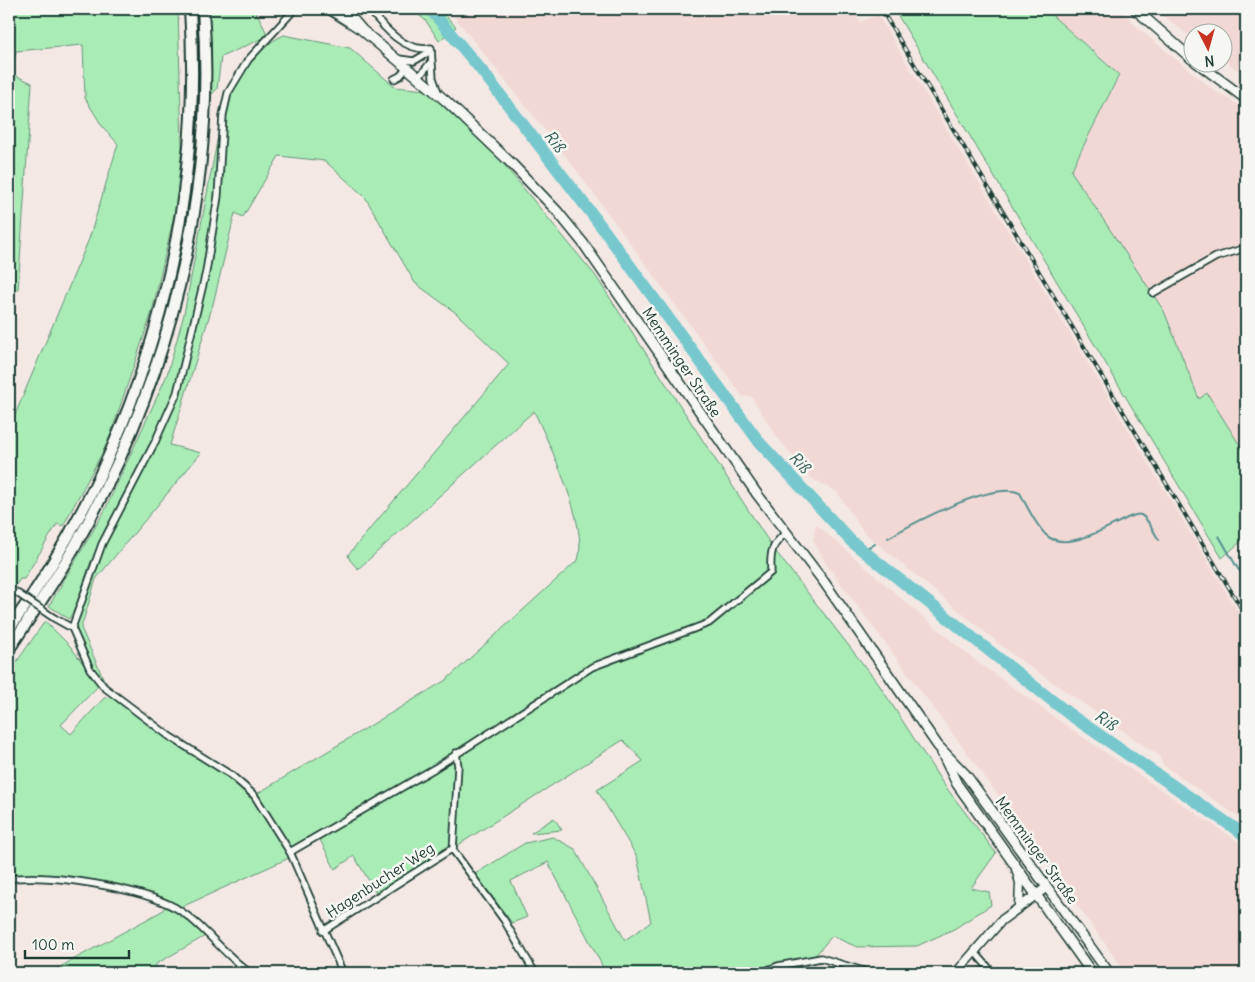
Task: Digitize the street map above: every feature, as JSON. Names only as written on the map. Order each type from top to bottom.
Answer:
[{"type":"highway","points":[[9,629],[70,530],[116,439],[152,343],[173,261],[185,187],[192,92],[190,9]]},
{"type":"highway","points":[[9,649],[58,575],[95,509],[127,443],[162,349],[182,275],[198,180],[205,95],[203,9]]},
{"type":"main road","points":[[329,9],[362,30]]},
{"type":"main road","points":[[344,9],[362,30]]},
{"type":"main road","points":[[1135,9],[1182,50]]},
{"type":"main road","name":"Memminger Straße","points":[[362,30],[439,95],[512,164],[583,243],[705,423],[824,582],[938,746],[966,775],[1109,973]]},
{"type":"main road","points":[[1210,72],[1246,99]]},
{"type":"main road","name":"Memminger Straße","points":[[938,746],[956,784],[1092,973]]},
{"type":"street","points":[[72,628],[102,544],[155,442],[177,393],[206,272],[218,196],[223,114],[228,93],[248,60],[295,9]]},
{"type":"street","points":[[370,9],[406,45],[420,50],[431,50]]},
{"type":"street","points":[[393,57],[414,61],[431,50]]},
{"type":"street","points":[[431,50],[433,78],[439,95]]},
{"type":"street","points":[[418,78],[431,62]]},
{"type":"street","points":[[394,79],[400,76],[406,68]]},
{"type":"street","points":[[1153,293],[1216,256],[1246,248]]},
{"type":"street","points":[[290,852],[435,768],[592,667],[709,623],[771,572],[770,553],[773,545],[786,533]]},
{"type":"street","points":[[11,590],[72,628],[90,669],[104,687],[168,736],[241,782],[254,795],[290,852],[323,932],[343,973]]},
{"type":"street","points":[[453,850],[458,766],[456,753]]},
{"type":"street","name":"Hagenbucher Weg","points":[[323,932],[450,850],[453,850],[504,920],[535,973]]},
{"type":"street","points":[[1016,869],[1020,884],[1019,906]]},
{"type":"street","points":[[9,879],[36,877],[82,882],[153,898],[176,908],[250,973]]},
{"type":"street","points":[[956,973],[990,932],[1019,906],[1047,887]]},
{"type":"street","points":[[974,951],[993,973]]},
{"type":"street","points":[[760,973],[778,966],[821,958],[870,973]]},
{"type":"shaded area","points":[[448,9],[851,9],[860,22],[878,15],[1246,625],[1246,822],[1163,765],[1159,756],[1013,655],[864,533],[837,492],[811,478],[776,436],[751,396],[743,397],[574,167]]},
{"type":"shaded area","points":[[1045,9],[1119,9],[1143,32],[1182,64],[1182,72],[1192,72],[1215,91],[1246,109],[1246,529],[1212,482],[1164,311],[1071,171],[1119,75]]},
{"type":"shaded area","points":[[1154,9],[1246,9],[1246,76],[1232,66],[1232,22],[1182,22],[1182,30]]},
{"type":"shaded area","points":[[816,524],[976,661],[1074,731],[1246,847],[1246,973],[1126,973],[979,769],[827,565],[813,540]]},
{"type":"green space","points":[[9,9],[178,9],[182,146],[176,207],[152,312],[108,442],[63,526],[57,524],[24,579],[20,579],[9,595],[9,429],[89,239],[118,144],[102,126],[85,98],[83,45],[16,51],[12,74],[32,83],[18,290],[9,288]]},
{"type":"green space","points":[[208,9],[255,9],[268,36],[221,57],[217,89],[211,95]]},
{"type":"green space","points":[[412,9],[440,9],[456,27],[439,41],[426,21]]},
{"type":"green space","points":[[894,9],[1045,9],[1119,75],[1071,171],[1164,311],[1199,399],[1207,393],[1246,455],[1246,537],[1222,558]]},
{"type":"green space","points":[[284,35],[350,48],[395,87],[426,90],[496,155],[595,275],[773,548],[880,686],[942,782],[996,853],[971,888],[989,892],[991,905],[954,929],[917,946],[857,947],[832,936],[806,966],[829,973],[606,973],[548,862],[511,881],[527,917],[512,923],[475,874],[525,843],[553,837],[575,849],[625,940],[651,922],[637,857],[597,790],[643,761],[623,740],[378,896],[354,856],[335,869],[317,834],[286,851],[289,858],[175,910],[207,935],[156,964],[155,973],[49,973],[162,911],[167,903],[109,884],[69,876],[29,874],[9,876],[9,673],[45,621],[70,646],[99,685],[61,725],[71,734],[104,698],[113,697],[191,754],[231,778],[250,798],[446,680],[578,560],[580,545],[573,507],[566,485],[534,411],[358,569],[350,560],[348,555],[509,364],[456,313],[415,283],[365,197],[325,161],[279,156],[243,217],[235,213],[213,304],[170,445],[201,453],[96,579],[81,628],[104,680],[118,697],[104,682],[92,665],[82,647],[75,627],[96,563],[91,561],[75,608],[69,619],[49,606],[105,510],[167,375],[184,314],[223,110],[247,66],[264,48]]},
{"type":"green space","points":[[554,818],[562,830],[531,833]]},
{"type":"waterway","name":"Riß","points":[[430,9],[482,71],[598,222],[760,443],[851,541],[1069,714],[1246,836]]},
{"type":"waterway","points":[[888,538],[953,505],[991,493],[1007,491],[1020,493],[1037,524],[1050,538],[1062,541],[1075,540],[1089,536],[1135,515],[1141,515],[1149,523],[1159,540]]},
{"type":"waterway","points":[[1219,536],[1238,569],[1246,576]]},
{"type":"waterway","points":[[862,550],[875,544]]},
{"type":"railway","points":[[881,9],[1246,616]]}]
